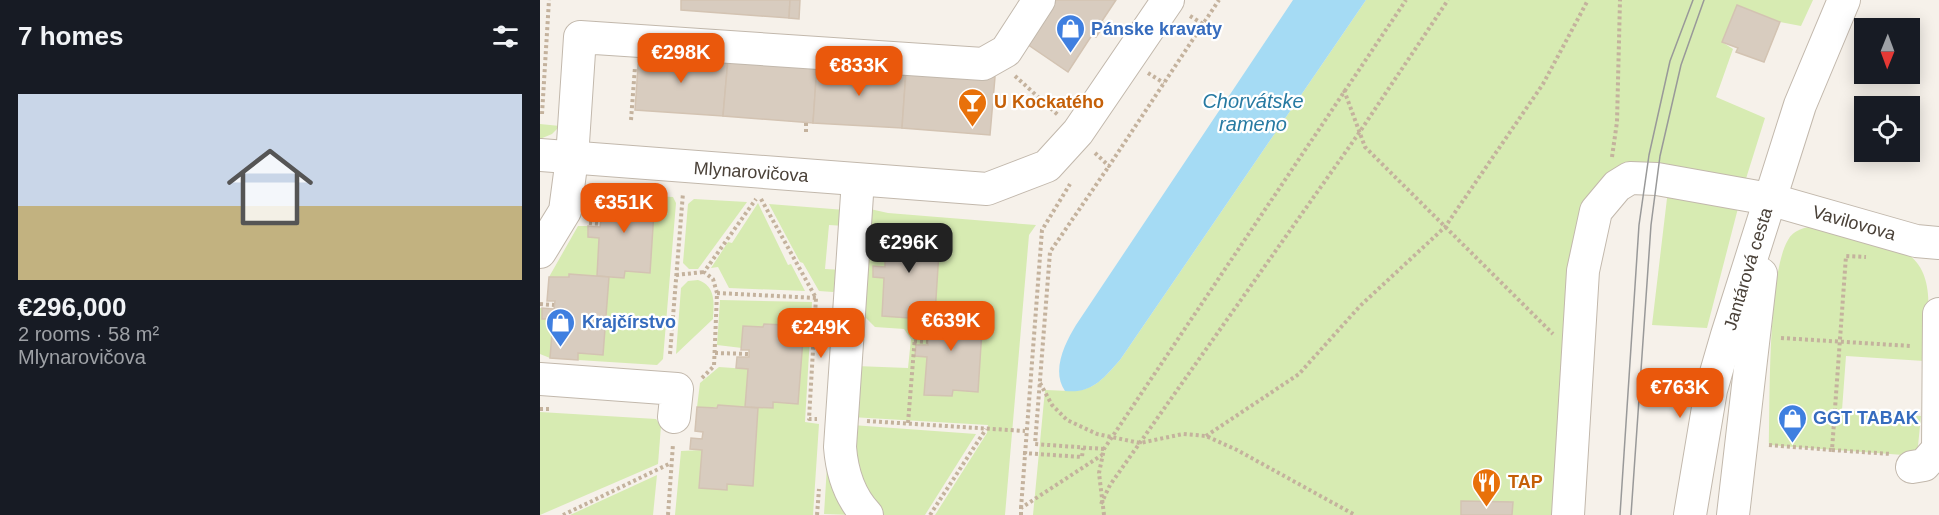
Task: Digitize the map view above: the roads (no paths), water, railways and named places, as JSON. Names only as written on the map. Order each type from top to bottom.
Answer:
[{"type":"street","points":[[540,252],[565,211],[572,158],[580,37],[983,64],[1006,51],[1039,0]]},
{"type":"street","name":"Jantárová cesta","points":[[1690,515],[1711,390],[1800,105],[1844,0]]},
{"type":"street","name":"Mlynarovičova","points":[[540,155],[987,189],[1047,166],[1078,132],[1176,6]]},
{"type":"street","name":"Vavilovova","points":[[1568,515],[1583,271],[1596,211],[1617,186],[1630,178],[1646,178],[1769,199],[1916,241],[1939,243]]},
{"type":"street","points":[[858,180],[842,419],[841,469],[850,490],[867,515]]},
{"type":"street","name":"Jantárová cesta","points":[[1733,515],[1769,199]]},
{"type":"street","points":[[1904,461],[1924,465],[1939,449],[1937,347],[1939,314]]},
{"type":"street","points":[[540,379],[677,389],[674,417]]},
{"type":"water","name":"Chorvátske rameno","points":[[1293,0],[1366,0],[1120,360],[1103,379],[1090,387],[1083,390],[1065,391],[1059,375],[1059,366],[1064,349],[1076,325]]},
{"type":"tram line","points":[[1620,515],[1639,225],[1649,155],[1670,61],[1693,0]]},
{"type":"tram line","points":[[1631,515],[1651,225],[1660,156],[1681,65],[1704,0]]},
{"type":"place","name":"Pánske kravaty","points":[[1070,54]]},
{"type":"place","name":"U Kockatého","points":[[973,128]]},
{"type":"place","name":"Krajčírstvo","points":[[561,348]]},
{"type":"place","name":"GGT TABAK","points":[[1792,444]]},
{"type":"place","name":"TAP","points":[[1487,508]]}]
